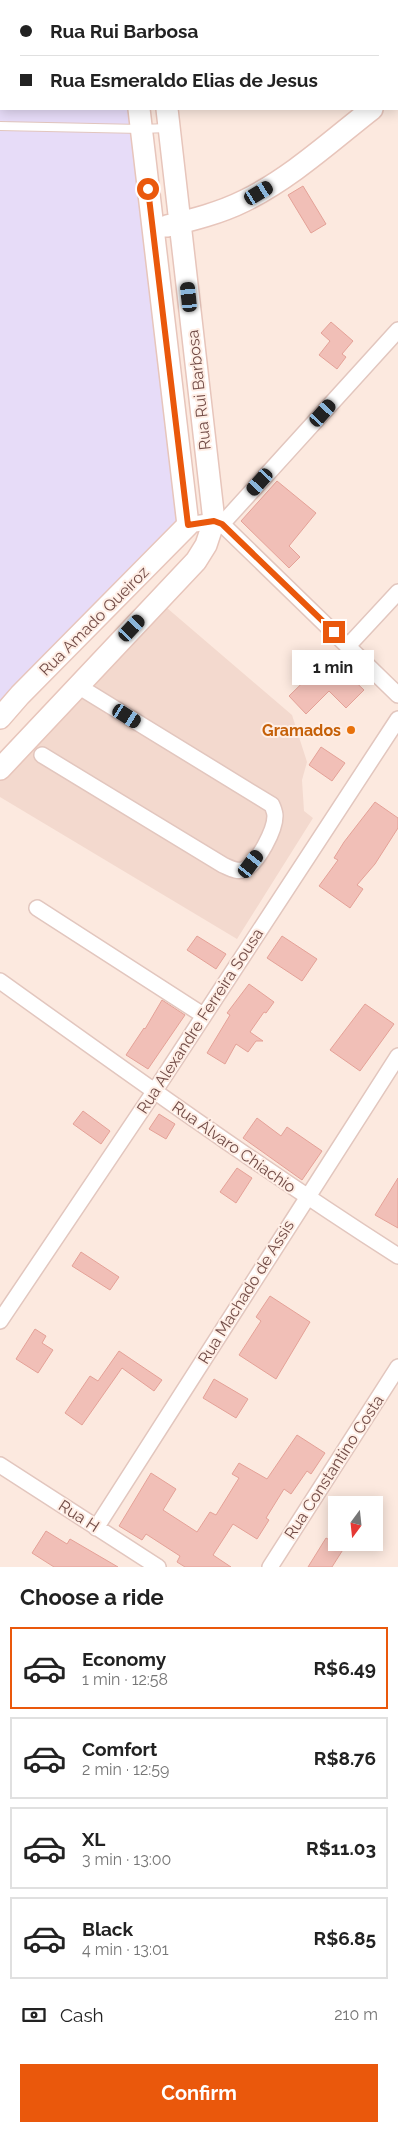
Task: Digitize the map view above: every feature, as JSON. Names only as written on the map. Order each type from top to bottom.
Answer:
[{"type":"street","points":[[153,228],[181,223],[224,209],[259,193],[279,181],[371,110]]},
{"type":"street","name":"Rua Rui Barbosa","points":[[168,118],[218,523]]},
{"type":"street","name":"Rua Rui Barbosa","points":[[140,119],[188,525]]},
{"type":"street","points":[[188,525],[218,523],[398,330]]},
{"type":"street","points":[[218,523],[398,694]]},
{"type":"street","name":"Rua Amado Queiroz","points":[[0,769],[196,561],[218,523]]},
{"type":"street","name":"Rua Amado Queiroz","points":[[0,718],[20,695],[188,525]]},
{"type":"street","points":[[348,646],[398,592]]},
{"type":"street","points":[[42,755],[223,865],[238,871],[246,869],[251,864],[269,837],[275,813],[272,805],[78,686]]},
{"type":"street","name":"Rua Alexandre Ferreira Sousa","points":[[0,1321],[154,1092],[398,719]]},
{"type":"street","points":[[37,908],[204,1015]]},
{"type":"street","name":"Rua Álvaro Chiachio","points":[[0,981],[154,1092],[306,1197],[398,1256]]},
{"type":"street","name":"Rua Machado de Assis","points":[[96,1528],[306,1197],[398,1056]]},
{"type":"street","name":"Rua Constantino Costa","points":[[270,1567],[398,1367]]},
{"type":"street","name":"Rua H","points":[[0,1465],[96,1528],[137,1561],[158,1567]]},
{"type":"lane","points":[[0,126],[168,118]]},
{"type":"shaded area","points":[[0,110],[128,110],[186,526],[0,714]]},
{"type":"shaded area","points":[[160,602],[292,715],[307,762],[302,780],[304,811],[313,818],[237,939],[0,797],[0,772]]},
{"type":"building","points":[[303,186],[326,224],[311,233],[288,195]]},
{"type":"building","points":[[331,322],[353,341],[342,354],[346,357],[337,369],[319,355],[330,341],[321,333]]},
{"type":"building","points":[[277,481],[316,513],[289,546],[300,557],[289,568],[241,521]]},
{"type":"building","points":[[331,655],[364,690],[346,708],[329,691],[306,714],[289,696]]},
{"type":"building","points":[[321,747],[345,763],[332,781],[309,765]]},
{"type":"building","points":[[375,802],[398,818],[398,828],[375,864],[357,885],[363,889],[350,908],[319,886],[338,860],[334,858],[344,842]]},
{"type":"building","points":[[197,936],[226,954],[216,969],[187,950]]},
{"type":"building","points":[[282,936],[317,959],[302,981],[267,958]]},
{"type":"building","points":[[249,984],[274,1002],[266,1013],[264,1012],[250,1032],[263,1041],[256,1041],[248,1052],[236,1044],[225,1064],[207,1053],[230,1015],[227,1013]]},
{"type":"building","points":[[162,1000],[185,1015],[148,1069],[126,1055],[145,1029]]},
{"type":"building","points":[[365,1004],[394,1024],[360,1071],[330,1050]]},
{"type":"building","points":[[83,1111],[110,1131],[101,1144],[73,1124]]},
{"type":"building","points":[[159,1114],[175,1124],[166,1139],[149,1129]]},
{"type":"building","points":[[257,1118],[281,1136],[287,1127],[322,1151],[302,1180],[243,1138]]},
{"type":"building","points":[[237,1168],[252,1178],[236,1203],[220,1192]]},
{"type":"building","points":[[398,1178],[398,1228],[375,1215]]},
{"type":"building","points":[[81,1252],[119,1277],[110,1290],[72,1266]]},
{"type":"building","points":[[270,1296],[310,1322],[276,1379],[239,1355],[261,1321],[256,1317]]},
{"type":"building","points":[[35,1329],[46,1336],[42,1343],[53,1350],[38,1373],[16,1359]]},
{"type":"building","points":[[119,1351],[162,1380],[154,1391],[122,1368],[82,1425],[65,1413],[90,1376],[98,1381]]},
{"type":"building","points":[[214,1379],[248,1399],[236,1418],[203,1398]]},
{"type":"building","points":[[297,1435],[325,1453],[311,1474],[307,1471],[291,1494],[284,1489],[266,1518],[269,1520],[257,1539],[233,1524],[213,1555],[231,1567],[185,1567],[177,1562],[180,1556],[146,1534],[142,1540],[119,1526],[151,1473],[176,1489],[163,1510],[197,1532],[210,1512],[216,1515],[239,1478],[232,1474],[239,1463],[267,1479]]},
{"type":"building","points":[[46,1531],[67,1544],[70,1539],[118,1567],[54,1567],[32,1553]]},
{"type":"building","points":[[326,1538],[328,1539],[328,1551],[342,1551],[332,1567],[308,1567]]},
{"type":"place","name":"Gramados","points":[[351,730]]},
{"type":"route","points":[[148,189],[188,525],[214,521],[222,524],[334,632]]}]
